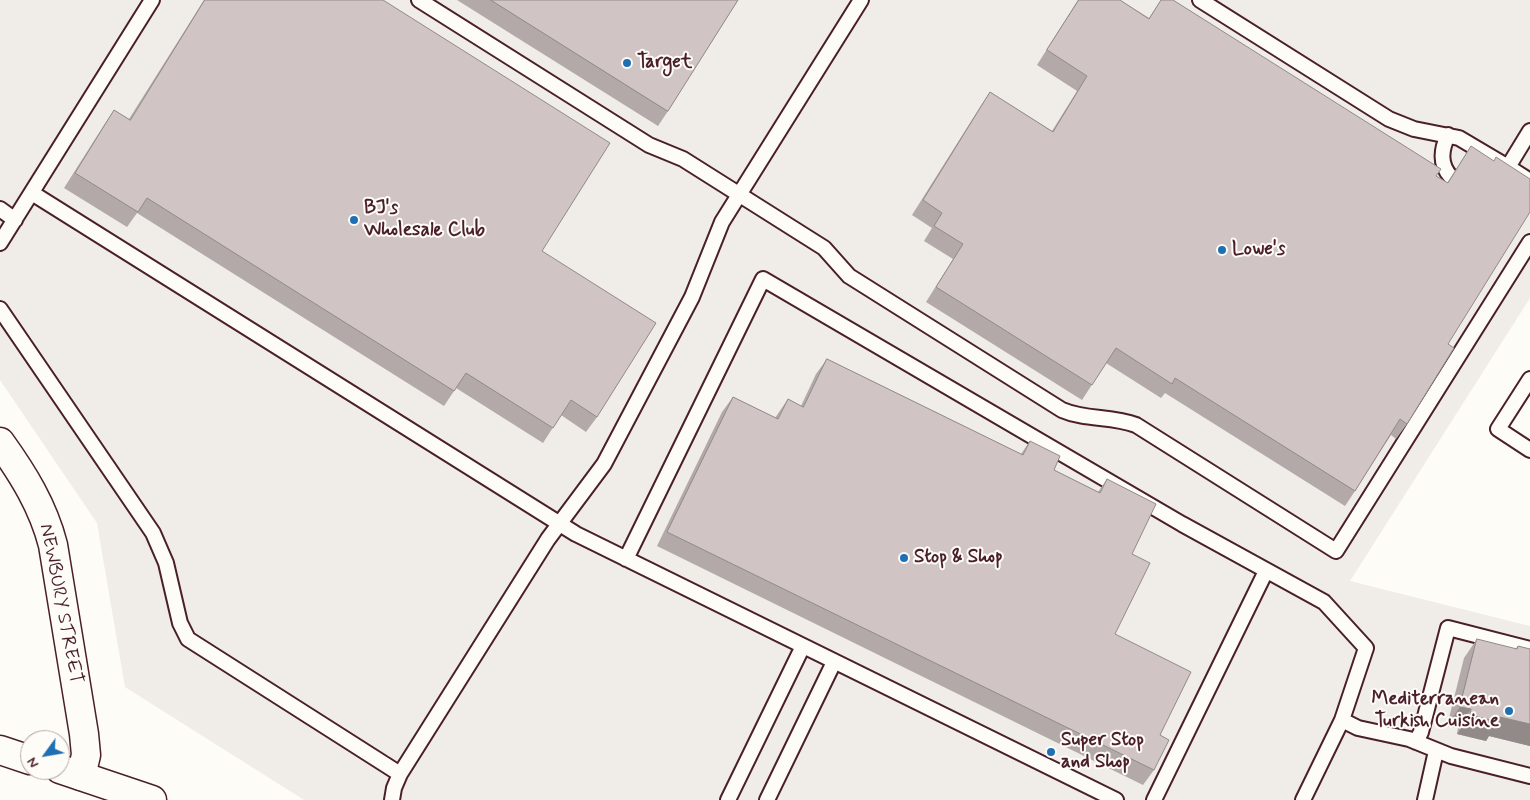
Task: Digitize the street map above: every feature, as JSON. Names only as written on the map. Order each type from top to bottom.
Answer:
[{"type":"street","name":"NEWBURY STREET","points":[[0,442],[37,500],[51,537],[86,755],[71,773]]},
{"type":"street","points":[[0,750],[20,757]]},
{"type":"street","points":[[71,773],[152,800]]},
{"type":"lane","points":[[0,243],[152,0]]},
{"type":"lane","points":[[419,0],[649,145],[678,156],[824,248],[849,276],[1062,410],[1077,415],[1114,419],[1136,426],[1336,551],[1530,241]]},
{"type":"lane","points":[[392,800],[394,788],[400,774],[543,547],[595,478],[612,451],[692,297],[722,222],[861,0]]},
{"type":"lane","points":[[1200,0],[1389,118],[1414,128],[1448,135],[1469,143],[1526,178],[1514,190]]},
{"type":"lane","points":[[1508,167],[1530,131]]},
{"type":"lane","points":[[1448,135],[1443,147],[1442,160],[1445,170],[1451,177]]},
{"type":"lane","points":[[32,193],[559,524],[626,559],[1116,800]]},
{"type":"lane","points":[[0,209],[14,220]]},
{"type":"lane","points":[[1437,359],[1451,367],[1530,241]]},
{"type":"lane","points":[[626,559],[763,278],[1182,524],[1324,602],[1366,648],[1342,720],[1303,800]]},
{"type":"lane","points":[[0,310],[153,533],[166,563],[180,623],[188,639],[400,774]]},
{"type":"lane","points":[[1530,379],[1498,429],[1530,450]]},
{"type":"lane","points":[[1154,800],[1266,571]]},
{"type":"lane","points":[[1416,742],[1421,732],[1448,628],[1530,649]]},
{"type":"lane","points":[[728,800],[803,646]]},
{"type":"lane","points":[[767,800],[834,662]]},
{"type":"lane","points":[[1342,720],[1358,728],[1399,736],[1451,756],[1530,776]]},
{"type":"lane","points":[[1425,800],[1436,751]]},
{"type":"shaded area","points":[[0,0],[1530,0],[1530,298],[1350,581],[1530,626],[1530,800],[304,800],[125,687],[97,523],[0,380]]},
{"type":"building","name":"BJ's Wholesale Club","points":[[205,0],[383,0],[610,143],[542,251],[656,323],[597,417],[571,400],[553,428],[466,373],[454,391],[147,198],[138,212],[75,173],[114,110],[130,120]]},
{"type":"building","name":"Target","points":[[491,0],[738,0],[668,111]]},
{"type":"building","name":"Lowe's","points":[[1079,0],[1120,0],[1149,19],[1161,0],[1173,0],[1441,169],[1436,176],[1448,183],[1471,146],[1494,161],[1496,157],[1530,179],[1530,212],[1448,344],[1454,348],[1407,424],[1400,419],[1355,491],[1175,378],[1172,384],[1116,348],[1092,385],[936,287],[963,244],[934,226],[942,213],[923,200],[990,92],[1053,132],[1087,76],[1047,50]]},
{"type":"building","name":"Stop & Shop","points":[[827,359],[1023,455],[1030,441],[1060,456],[1054,470],[1100,493],[1107,479],[1156,504],[1132,554],[1150,563],[1115,634],[1191,672],[1160,735],[1169,740],[1154,770],[667,532],[733,397],[778,419],[788,399],[803,407]]},
{"type":"building","points":[[1477,639],[1517,649],[1518,646],[1530,649],[1530,724],[1500,717],[1499,722],[1470,715],[1471,709],[1460,707]]},
{"type":"place","name":"Target","points":[[627,63]]},
{"type":"place","name":"BJ's Wholesale Club","points":[[354,220]]},
{"type":"place","name":"Lowe's","points":[[1222,250]]},
{"type":"place","name":"Stop & Shop","points":[[904,558]]},
{"type":"place","name":"Mediterranean Turkish Cuisine","points":[[1509,711]]},
{"type":"place","name":"Super Stop and Shop","points":[[1051,752]]}]
